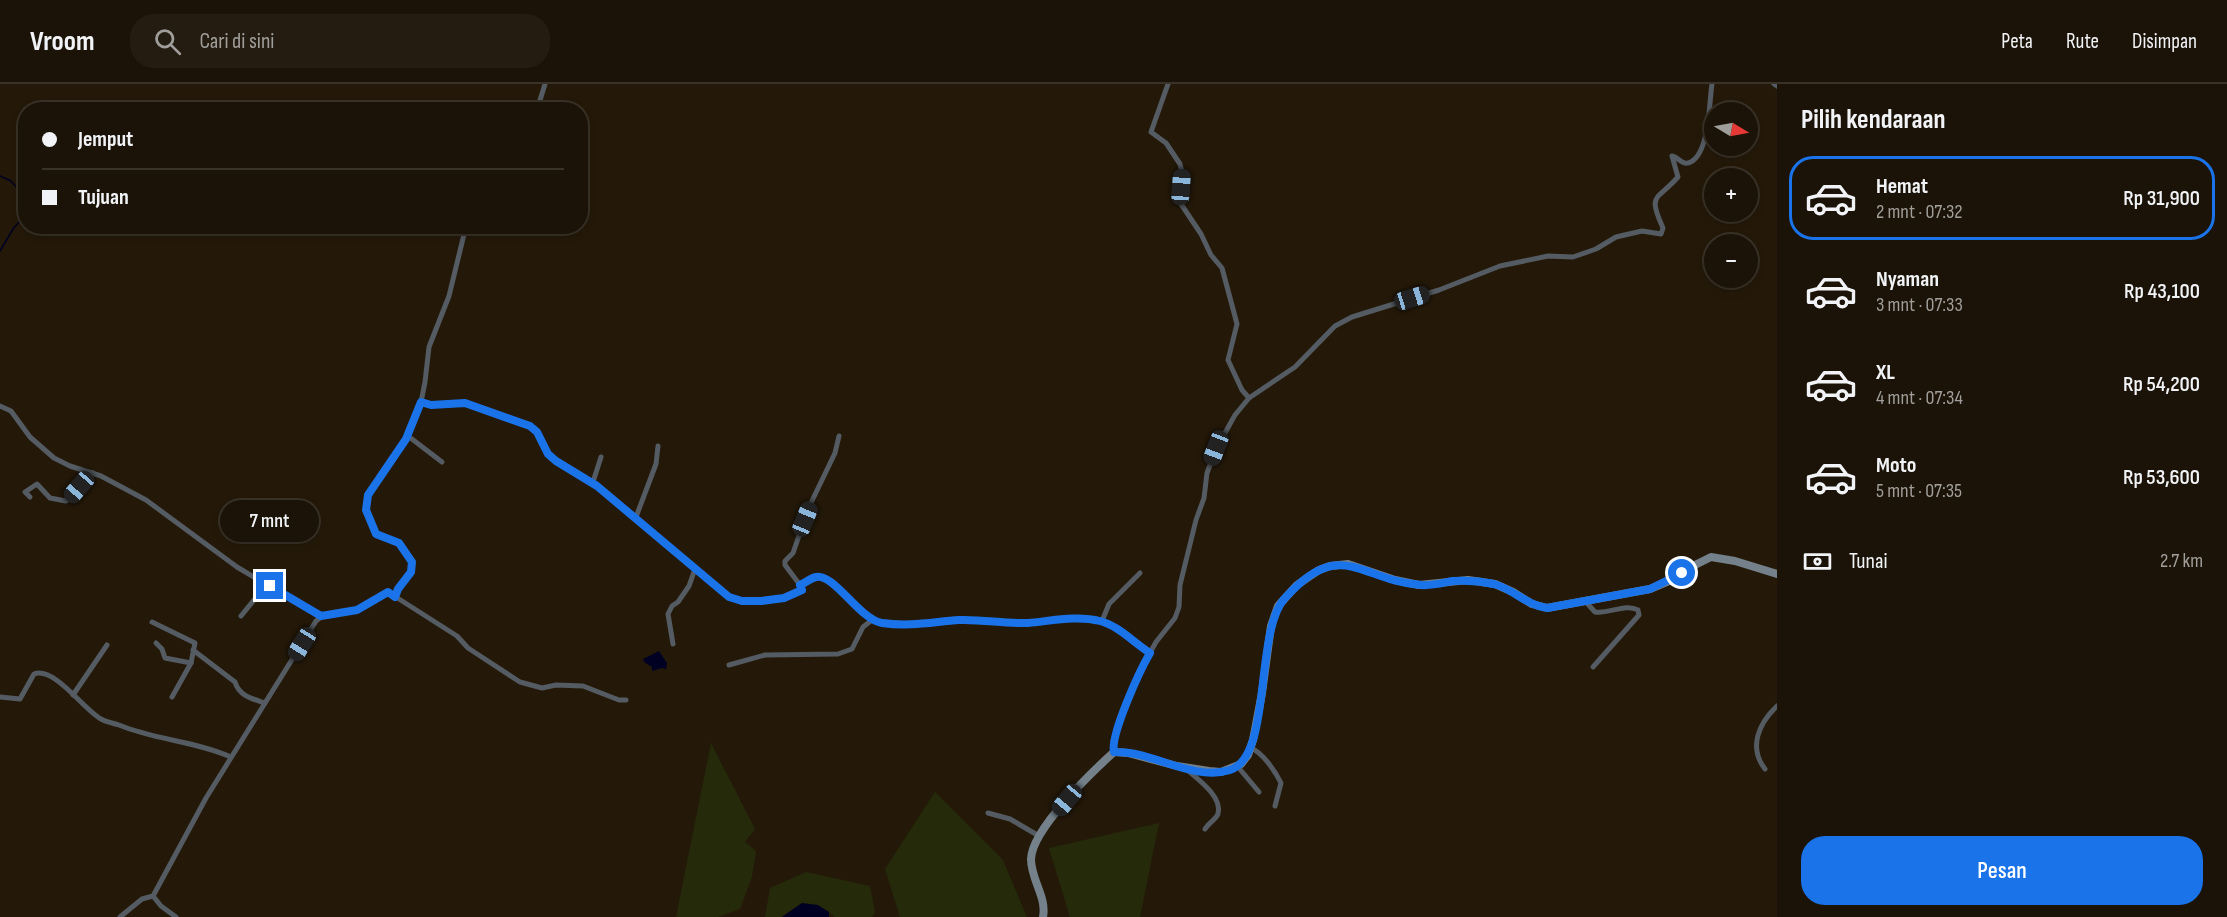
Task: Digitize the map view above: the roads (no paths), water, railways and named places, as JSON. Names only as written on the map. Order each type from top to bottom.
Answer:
[{"type":"main road","points":[[1043,917],[1043,901],[1034,879],[1031,860],[1039,836],[1067,800],[1114,752],[1128,753],[1185,768],[1221,772],[1238,767],[1244,761],[1251,748],[1262,693],[1271,626],[1278,606],[1297,585],[1319,570],[1348,564],[1395,580],[1419,585],[1468,580],[1495,584],[1540,607],[1553,607],[1658,587],[1711,557],[1727,559],[1777,574]]},
{"type":"street","points":[[539,102],[545,84]]},
{"type":"street","points":[[1168,84],[1151,132],[1166,143],[1180,164],[1182,172],[1179,197],[1181,204],[1201,234],[1211,255],[1222,268],[1237,324],[1228,360],[1242,390],[1249,398]]},
{"type":"street","points":[[1114,752],[1113,741],[1128,700],[1156,642],[1172,624],[1179,607],[1180,585],[1196,520],[1204,498],[1207,473],[1214,454],[1230,423],[1249,398],[1295,367],[1335,326],[1353,317],[1439,290],[1500,266],[1548,256],[1573,257],[1596,249],[1610,239],[1642,231],[1660,234],[1663,228],[1655,210],[1655,202],[1658,196],[1678,177],[1672,156],[1686,164],[1698,154],[1707,131],[1712,84]]},
{"type":"street","points":[[395,597],[411,572],[412,562],[399,543],[376,534],[366,510],[368,495],[408,436],[421,402],[429,347],[449,296],[464,234]]},
{"type":"street","points":[[421,402],[431,405],[465,403],[530,426],[537,432],[548,454],[556,461],[593,482],[729,597],[742,601],[784,598],[802,590],[785,565],[785,561],[794,553],[810,507],[835,453],[838,436]]},
{"type":"street","points":[[0,406],[11,411],[30,437],[54,458],[93,473],[146,500],[237,567],[321,616]]},
{"type":"street","points":[[408,436],[442,462]]},
{"type":"street","points":[[636,517],[656,464],[658,446]]},
{"type":"street","points":[[593,482],[602,457]]},
{"type":"street","points":[[30,497],[26,491],[37,484],[50,498],[66,501],[93,473]]},
{"type":"street","points":[[673,644],[668,614],[689,586],[695,569]]},
{"type":"street","points":[[1102,621],[1109,604],[1140,573]]},
{"type":"street","points":[[800,585],[815,577],[822,577],[872,620],[879,623],[907,626],[959,620],[1014,623],[1058,619],[1102,621],[1150,653]]},
{"type":"street","points":[[241,616],[267,584]]},
{"type":"street","points":[[120,917],[142,899],[153,896],[180,848],[192,821],[321,616],[357,610],[388,592],[457,636],[468,648],[520,682],[542,688],[556,685],[583,686],[626,700]]},
{"type":"street","points":[[1585,601],[1595,612],[1609,612],[1630,606],[1638,610],[1639,615],[1593,667]]},
{"type":"street","points":[[729,665],[765,655],[838,654],[852,649],[863,627],[872,620]]},
{"type":"street","points":[[152,621],[194,642],[190,663],[172,698]]},
{"type":"street","points":[[156,643],[162,649],[165,658],[190,663]]},
{"type":"street","points":[[73,695],[107,645]]},
{"type":"street","points":[[193,650],[235,682],[237,688],[246,696],[266,703]]},
{"type":"street","points":[[0,697],[20,699],[34,674],[38,672],[53,678],[102,720],[154,737],[205,747],[231,757]]},
{"type":"street","points":[[1766,769],[1759,758],[1756,740],[1766,717],[1777,706]]},
{"type":"street","points":[[1251,748],[1266,761],[1281,783],[1275,806]]},
{"type":"street","points":[[1238,767],[1259,792]]},
{"type":"street","points":[[1185,768],[1208,786],[1217,804],[1219,812],[1217,817],[1205,828]]},
{"type":"street","points":[[988,813],[1010,819],[1039,836]]},
{"type":"street","points":[[153,896],[161,906],[176,917]]},
{"type":"water","points":[[659,651],[667,663],[666,669],[669,670],[662,668],[652,671],[652,667],[644,662],[643,659]]},
{"type":"water","points":[[802,903],[818,905],[829,912],[829,917],[782,917]]},
{"type":"waterway","points":[[0,176],[11,181],[18,189]]},
{"type":"waterway","points":[[0,251],[18,223]]}]
